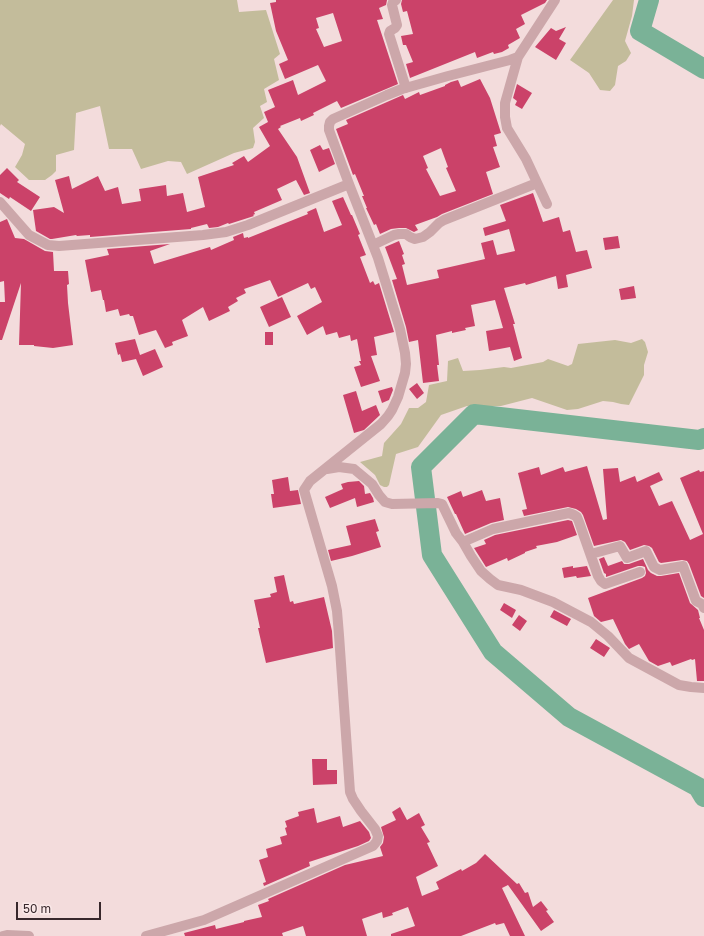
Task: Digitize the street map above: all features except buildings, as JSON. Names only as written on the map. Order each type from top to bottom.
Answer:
[{"type":"street","points":[[396,0],[392,5],[397,25],[390,31],[389,34],[406,88]]},
{"type":"street","points":[[548,204],[526,159],[508,128],[505,117],[505,103],[518,57],[555,0]]},
{"type":"street","points":[[146,936],[204,920],[373,846],[377,841],[378,836],[375,829],[361,811],[350,792],[336,611],[332,586],[304,490],[310,481],[382,424],[388,416],[398,397],[405,373],[406,353],[373,245],[329,130],[329,126],[332,119],[406,88],[518,57]]},
{"type":"street","points":[[373,245],[399,234],[406,234],[415,239],[423,237],[444,220],[537,183]]},
{"type":"street","points":[[0,202],[5,216],[29,235],[48,245],[59,246],[226,232],[248,225],[349,184]]},
{"type":"street","points":[[325,469],[339,466],[354,469],[372,484],[385,502],[392,504],[442,504],[456,533],[481,571],[498,585],[521,590],[553,602],[591,622],[608,636],[629,658],[679,685],[704,688]]},
{"type":"street","points":[[463,542],[493,529],[569,513],[577,517],[601,581],[605,584],[640,572]]},
{"type":"street","points":[[591,554],[620,546],[627,558],[646,551],[654,567],[660,570],[683,566],[696,601],[702,604],[704,608]]},
{"type":"street","points":[[3,936],[29,936]]},
{"type":"shaded area","points":[[0,0],[237,0],[239,12],[266,10],[280,54],[274,59],[279,80],[264,89],[267,102],[260,106],[264,118],[253,128],[255,142],[253,148],[234,153],[187,174],[181,162],[168,161],[141,169],[132,149],[109,149],[100,106],[76,113],[74,150],[56,155],[56,171],[45,180],[29,180],[15,167],[22,155],[25,144],[1,124],[0,126]]},
{"type":"shaded area","points":[[613,0],[634,0],[632,16],[625,41],[631,53],[626,61],[618,66],[615,85],[610,91],[600,90],[589,73],[570,60]]},
{"type":"shaded area","points":[[642,339],[645,342],[648,352],[644,365],[644,375],[629,405],[603,401],[578,409],[567,410],[532,398],[501,406],[467,406],[441,415],[418,447],[396,454],[389,485],[387,487],[380,485],[375,475],[360,462],[382,456],[384,443],[401,424],[409,408],[418,408],[426,402],[429,385],[447,381],[448,361],[458,358],[463,371],[504,367],[511,368],[543,362],[548,359],[568,366],[572,364],[578,344],[615,340],[631,343]]},
{"type":"waterway","points":[[649,0],[640,31],[704,69]]},
{"type":"waterway","points":[[704,438],[699,440],[474,414],[421,467],[432,555],[493,652],[569,717],[698,787],[704,797]]}]
